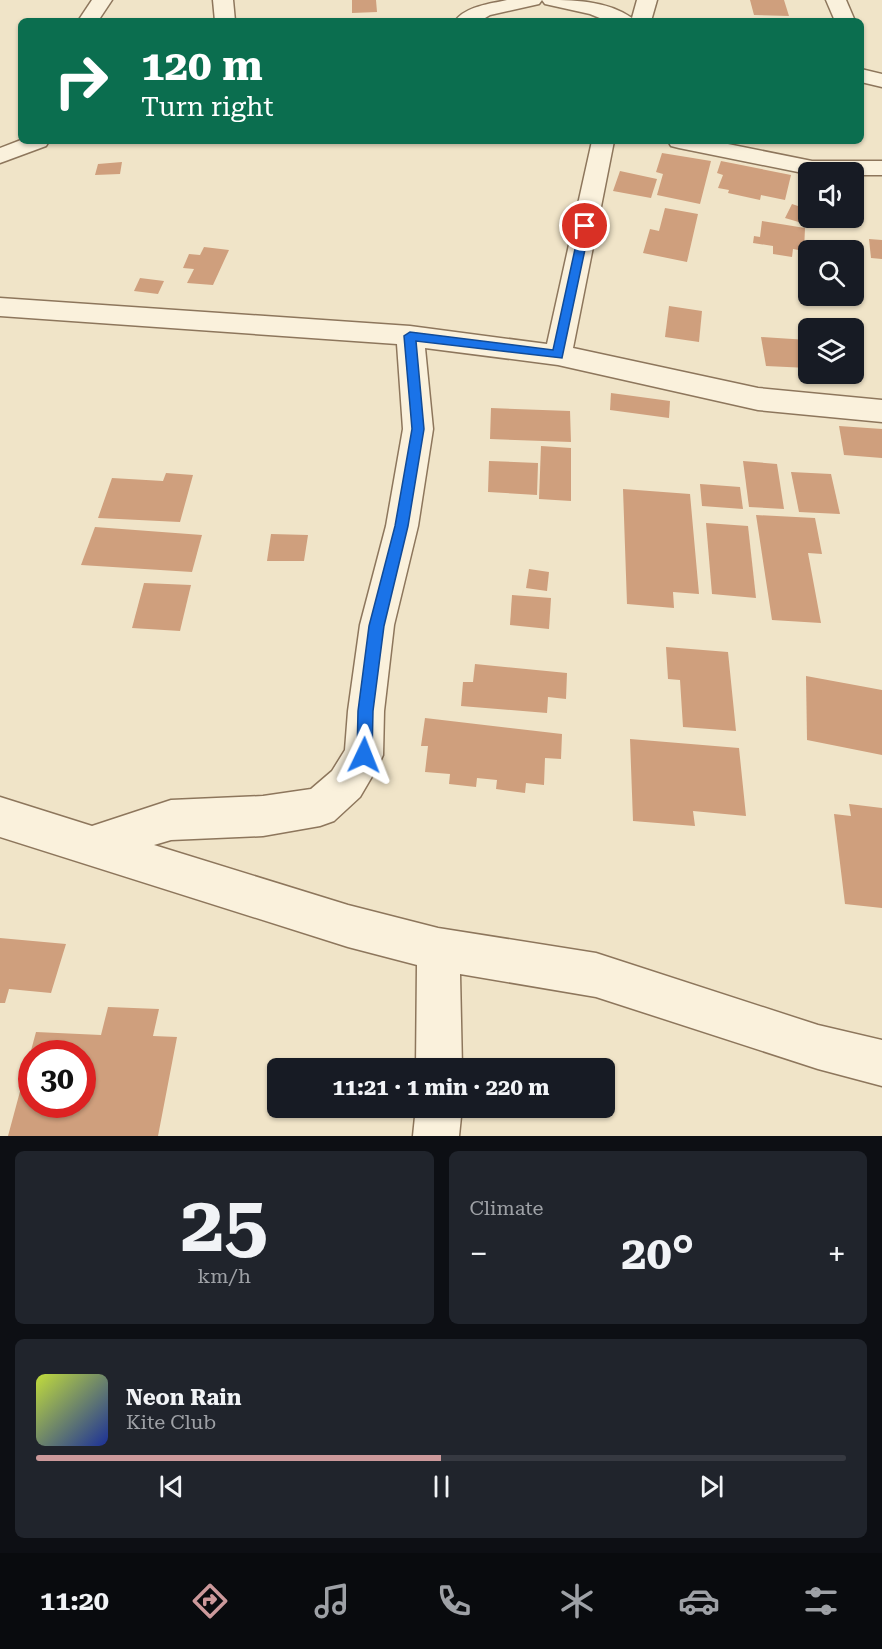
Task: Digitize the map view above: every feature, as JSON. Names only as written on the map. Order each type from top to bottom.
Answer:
[{"type":"street","points":[[90,18],[102,0]]},
{"type":"street","points":[[224,0],[225,18]]},
{"type":"street","points":[[471,18],[484,11],[532,0]]},
{"type":"street","points":[[552,0],[596,9],[617,18]]},
{"type":"street","points":[[642,18],[647,0]]},
{"type":"street","points":[[836,0],[843,18]]},
{"type":"street","points":[[864,76],[882,81]]},
{"type":"street","points":[[0,151],[18,130]]},
{"type":"street","points":[[0,156],[30,144]]},
{"type":"street","points":[[558,355],[602,144]]},
{"type":"street","points":[[694,144],[812,168],[882,168]]},
{"type":"street","points":[[0,307],[244,322],[410,336],[558,355],[758,399],[882,411]]},
{"type":"street","points":[[91,846],[171,820],[262,816],[320,807],[346,783],[364,755],[366,711],[376,626],[402,526],[418,429],[410,336]]},
{"type":"street","points":[[0,817],[348,926],[438,949],[596,975],[818,1047],[882,1062]]},
{"type":"street","points":[[438,949],[439,1058]]},
{"type":"street","points":[[436,1136],[438,1118]]},
{"type":"building","points":[[352,0],[376,0],[377,12],[352,13]]},
{"type":"building","points":[[750,0],[784,0],[789,16],[754,15]]},
{"type":"building","points":[[662,153],[711,161],[700,204],[657,195],[663,174],[656,172]]},
{"type":"building","points":[[721,161],[791,175],[785,200],[761,195],[760,200],[728,193],[729,190],[718,188],[723,175],[717,173]]},
{"type":"building","points":[[122,162],[120,174],[95,175],[98,164]]},
{"type":"building","points":[[620,171],[657,179],[651,198],[613,191]]},
{"type":"building","points":[[792,204],[798,206],[798,222],[785,218]]},
{"type":"building","points":[[665,208],[698,214],[687,262],[643,253],[650,229],[659,231]]},
{"type":"building","points":[[762,221],[805,228],[804,240],[798,240],[798,250],[793,249],[792,257],[773,254],[773,246],[753,243],[754,236],[760,237]]},
{"type":"building","points":[[869,239],[882,240],[882,259],[871,258]]},
{"type":"building","points":[[204,247],[229,250],[213,285],[187,283],[194,269],[183,268],[189,254],[200,255]]},
{"type":"building","points":[[140,278],[164,281],[158,294],[134,291]]},
{"type":"building","points":[[669,306],[702,311],[699,342],[665,337]]},
{"type":"building","points":[[761,337],[798,339],[798,368],[766,366]]},
{"type":"building","points":[[611,393],[670,401],[669,418],[610,410]]},
{"type":"building","points":[[491,408],[570,411],[571,442],[490,439]]},
{"type":"building","points":[[839,426],[882,429],[882,458],[844,455]]},
{"type":"building","points":[[541,446],[571,448],[571,501],[539,499]]},
{"type":"building","points":[[489,461],[538,463],[537,495],[488,492]]},
{"type":"building","points":[[743,461],[777,464],[784,509],[749,507]]},
{"type":"building","points":[[791,472],[831,474],[840,514],[799,512]]},
{"type":"building","points":[[166,473],[193,475],[180,522],[98,518],[112,478],[163,481]]},
{"type":"building","points":[[700,484],[740,487],[743,509],[702,506]]},
{"type":"building","points":[[623,489],[690,494],[699,594],[673,592],[674,608],[627,604]]},
{"type":"building","points":[[756,515],[815,518],[822,554],[808,553],[821,623],[772,620]]},
{"type":"building","points":[[706,523],[748,526],[756,598],[712,594]]},
{"type":"building","points":[[95,527],[202,535],[192,572],[81,565]]},
{"type":"building","points":[[271,534],[308,535],[304,561],[267,561]]},
{"type":"building","points":[[529,569],[549,572],[547,591],[526,588]]},
{"type":"building","points":[[144,583],[191,585],[180,631],[132,628]]},
{"type":"building","points":[[512,595],[551,598],[549,629],[510,625]]},
{"type":"building","points":[[666,647],[728,652],[736,731],[683,727],[680,680],[668,679]]},
{"type":"building","points":[[475,664],[567,673],[566,699],[548,697],[547,713],[461,706],[463,682],[473,682]]},
{"type":"building","points":[[806,676],[882,690],[882,755],[807,740]]},
{"type":"building","points":[[425,718],[562,734],[561,759],[545,758],[544,785],[526,783],[525,793],[496,789],[497,780],[477,778],[476,787],[449,784],[450,774],[425,772],[428,746],[421,746]]},
{"type":"building","points":[[630,739],[739,748],[746,816],[693,811],[695,826],[633,821]]},
{"type":"building","points":[[849,804],[882,808],[882,908],[845,904],[834,814],[851,816]]},
{"type":"building","points":[[0,938],[66,944],[51,993],[9,989],[5,1003],[0,1003]]},
{"type":"building","points":[[108,1007],[159,1009],[153,1036],[177,1037],[158,1136],[8,1136],[18,1099],[18,1118],[96,1118],[96,1040],[34,1040],[36,1032],[101,1035]]},
{"type":"route","points":[[364,755],[366,711],[376,626],[402,526],[418,429],[410,336],[558,355],[585,226]]}]
